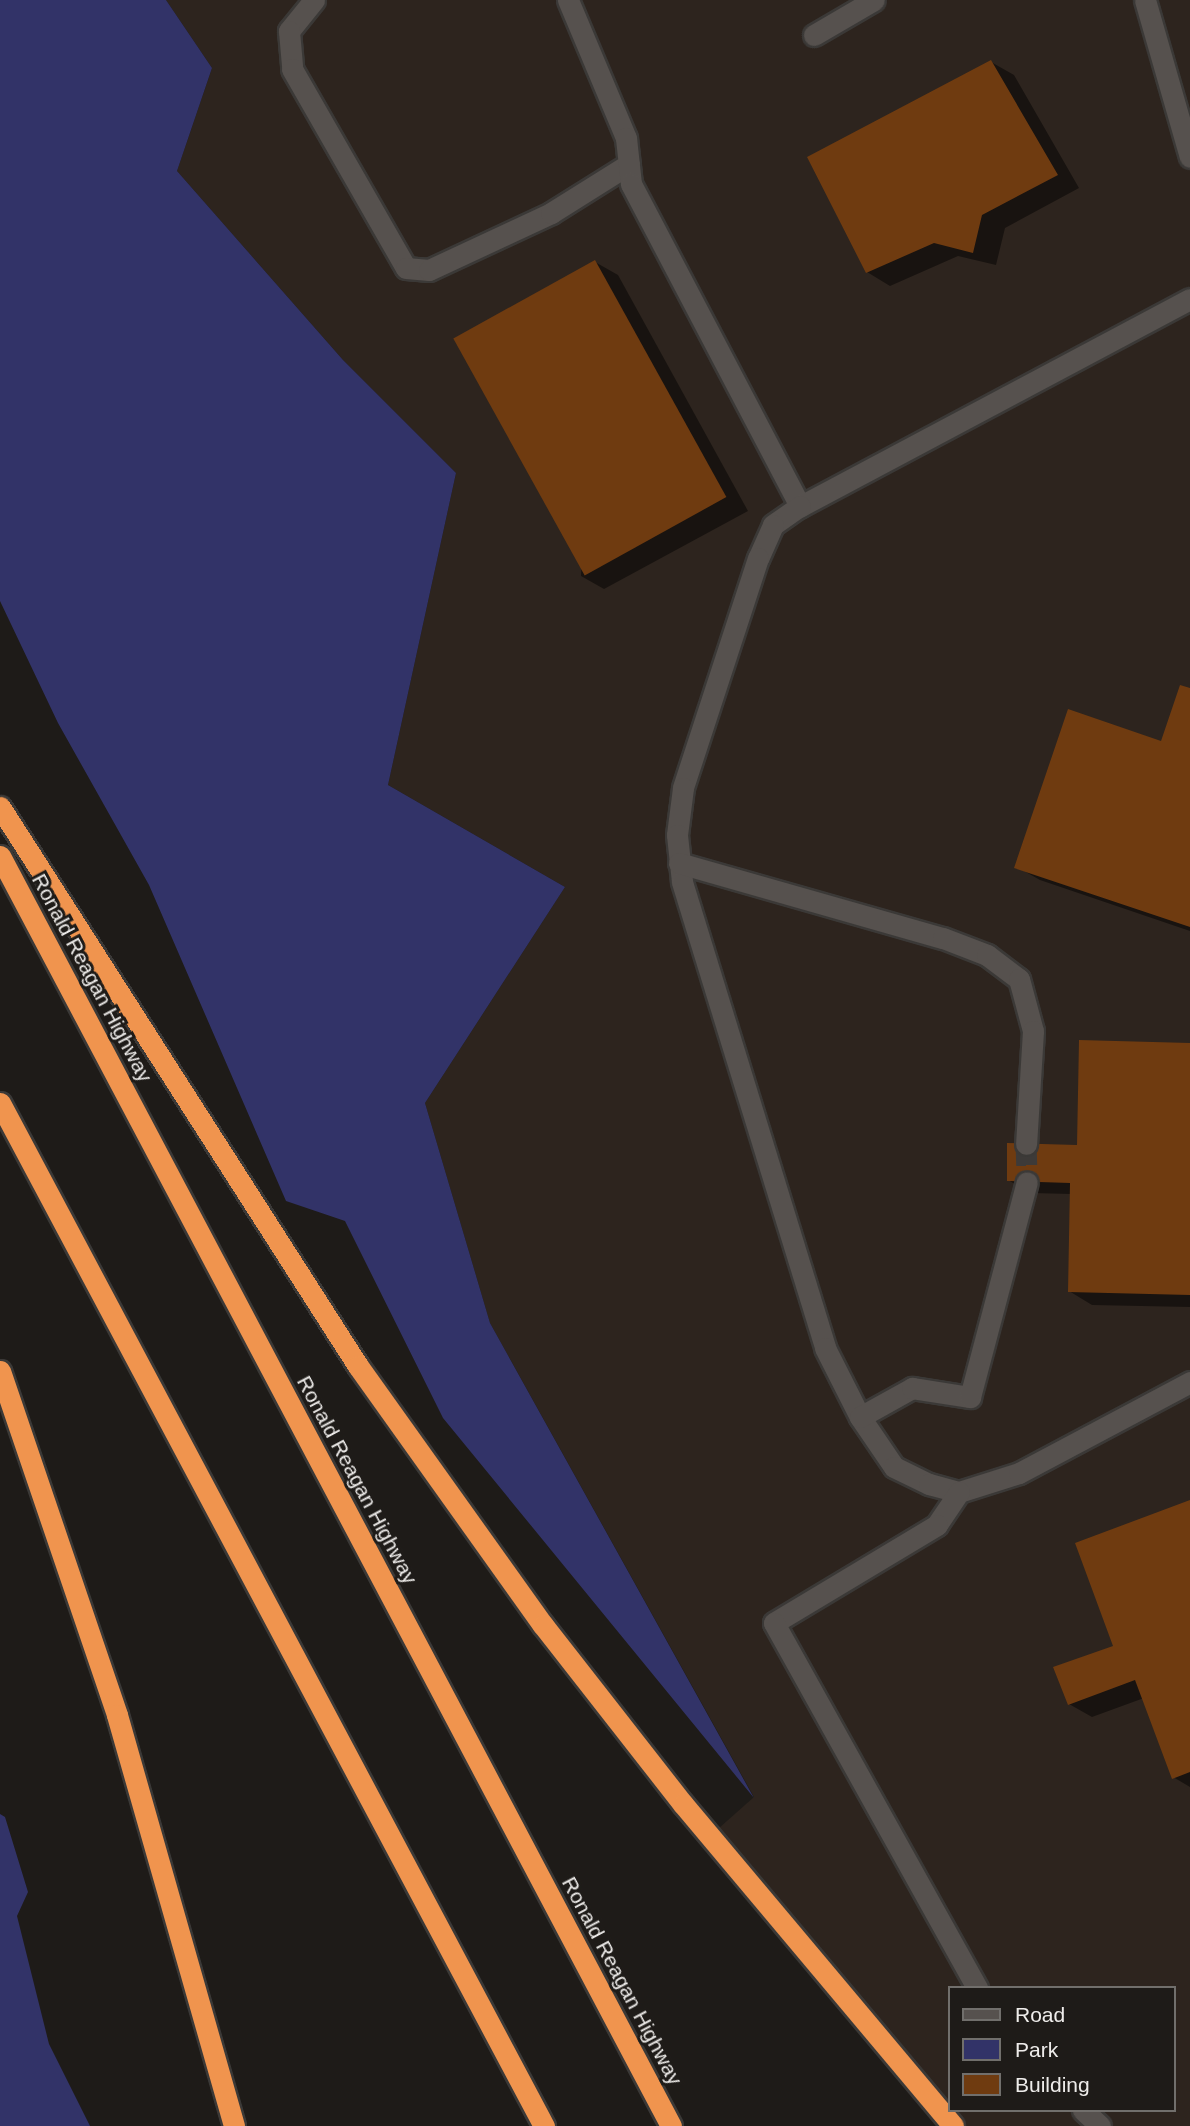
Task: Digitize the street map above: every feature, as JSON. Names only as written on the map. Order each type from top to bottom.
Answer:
[{"type":"highway","points":[[0,807],[358,1366],[543,1625],[683,1804],[953,2126]]},
{"type":"highway","name":"Ronald Reagan Highway","points":[[0,856],[671,2126]]},
{"type":"highway","points":[[0,1103],[544,2126]]},
{"type":"highway","points":[[0,1371],[117,1715],[234,2126]]},
{"type":"street","points":[[313,0],[289,31],[292,69],[405,268],[429,270],[551,213],[629,164]]},
{"type":"street","points":[[568,0],[626,138],[631,184],[800,506]]},
{"type":"street","points":[[814,34],[874,0]]},
{"type":"street","points":[[1145,0],[1190,157]]},
{"type":"street","points":[[1190,299],[800,506],[774,525],[758,558],[683,788],[677,835],[679,863],[825,1348],[859,1418],[894,1467],[929,1484],[959,1492],[1019,1473],[1190,1382]]},
{"type":"street","points":[[679,863],[943,938],[987,955],[1019,979],[1034,1031],[1026,1144]]},
{"type":"street","points":[[859,1418],[912,1388],[970,1397],[1027,1182]]},
{"type":"street","points":[[959,1492],[937,1525],[774,1623],[976,1986]]},
{"type":"street","points":[[1085,2112],[1100,2126]]},
{"type":"shaded area","points":[[166,0],[1190,0],[1190,2126],[953,2126],[710,1836],[754,1797],[490,1323],[425,1103],[565,887],[388,785],[456,473],[343,360],[177,171],[212,68]]},
{"type":"green space","points":[[0,0],[166,0],[212,68],[177,171],[343,360],[456,473],[388,785],[565,887],[425,1103],[490,1323],[754,1798],[443,1418],[345,1221],[286,1201],[149,885],[58,723],[0,601]]},
{"type":"green space","points":[[0,1814],[5,1817],[28,1892],[17,1916],[49,2044],[90,2126],[0,2126]]},
{"type":"building","points":[[991,60],[1058,175],[982,215],[973,253],[934,243],[866,273],[807,157]]},
{"type":"building","points":[[595,260],[726,497],[585,576],[453,339]]},
{"type":"building","points":[[1180,685],[1190,688],[1190,927],[1014,868],[1068,709],[1161,741]]},
{"type":"building","points":[[1079,1040],[1190,1043],[1190,1295],[1068,1292],[1070,1183],[1007,1181],[1007,1143],[1077,1145]]},
{"type":"building","points":[[1190,1500],[1190,1772],[1172,1779],[1135,1680],[1068,1705],[1053,1667],[1113,1646],[1075,1543]]},
{"type":"tunnel","points":[[1026,1144],[1027,1182]]}]
